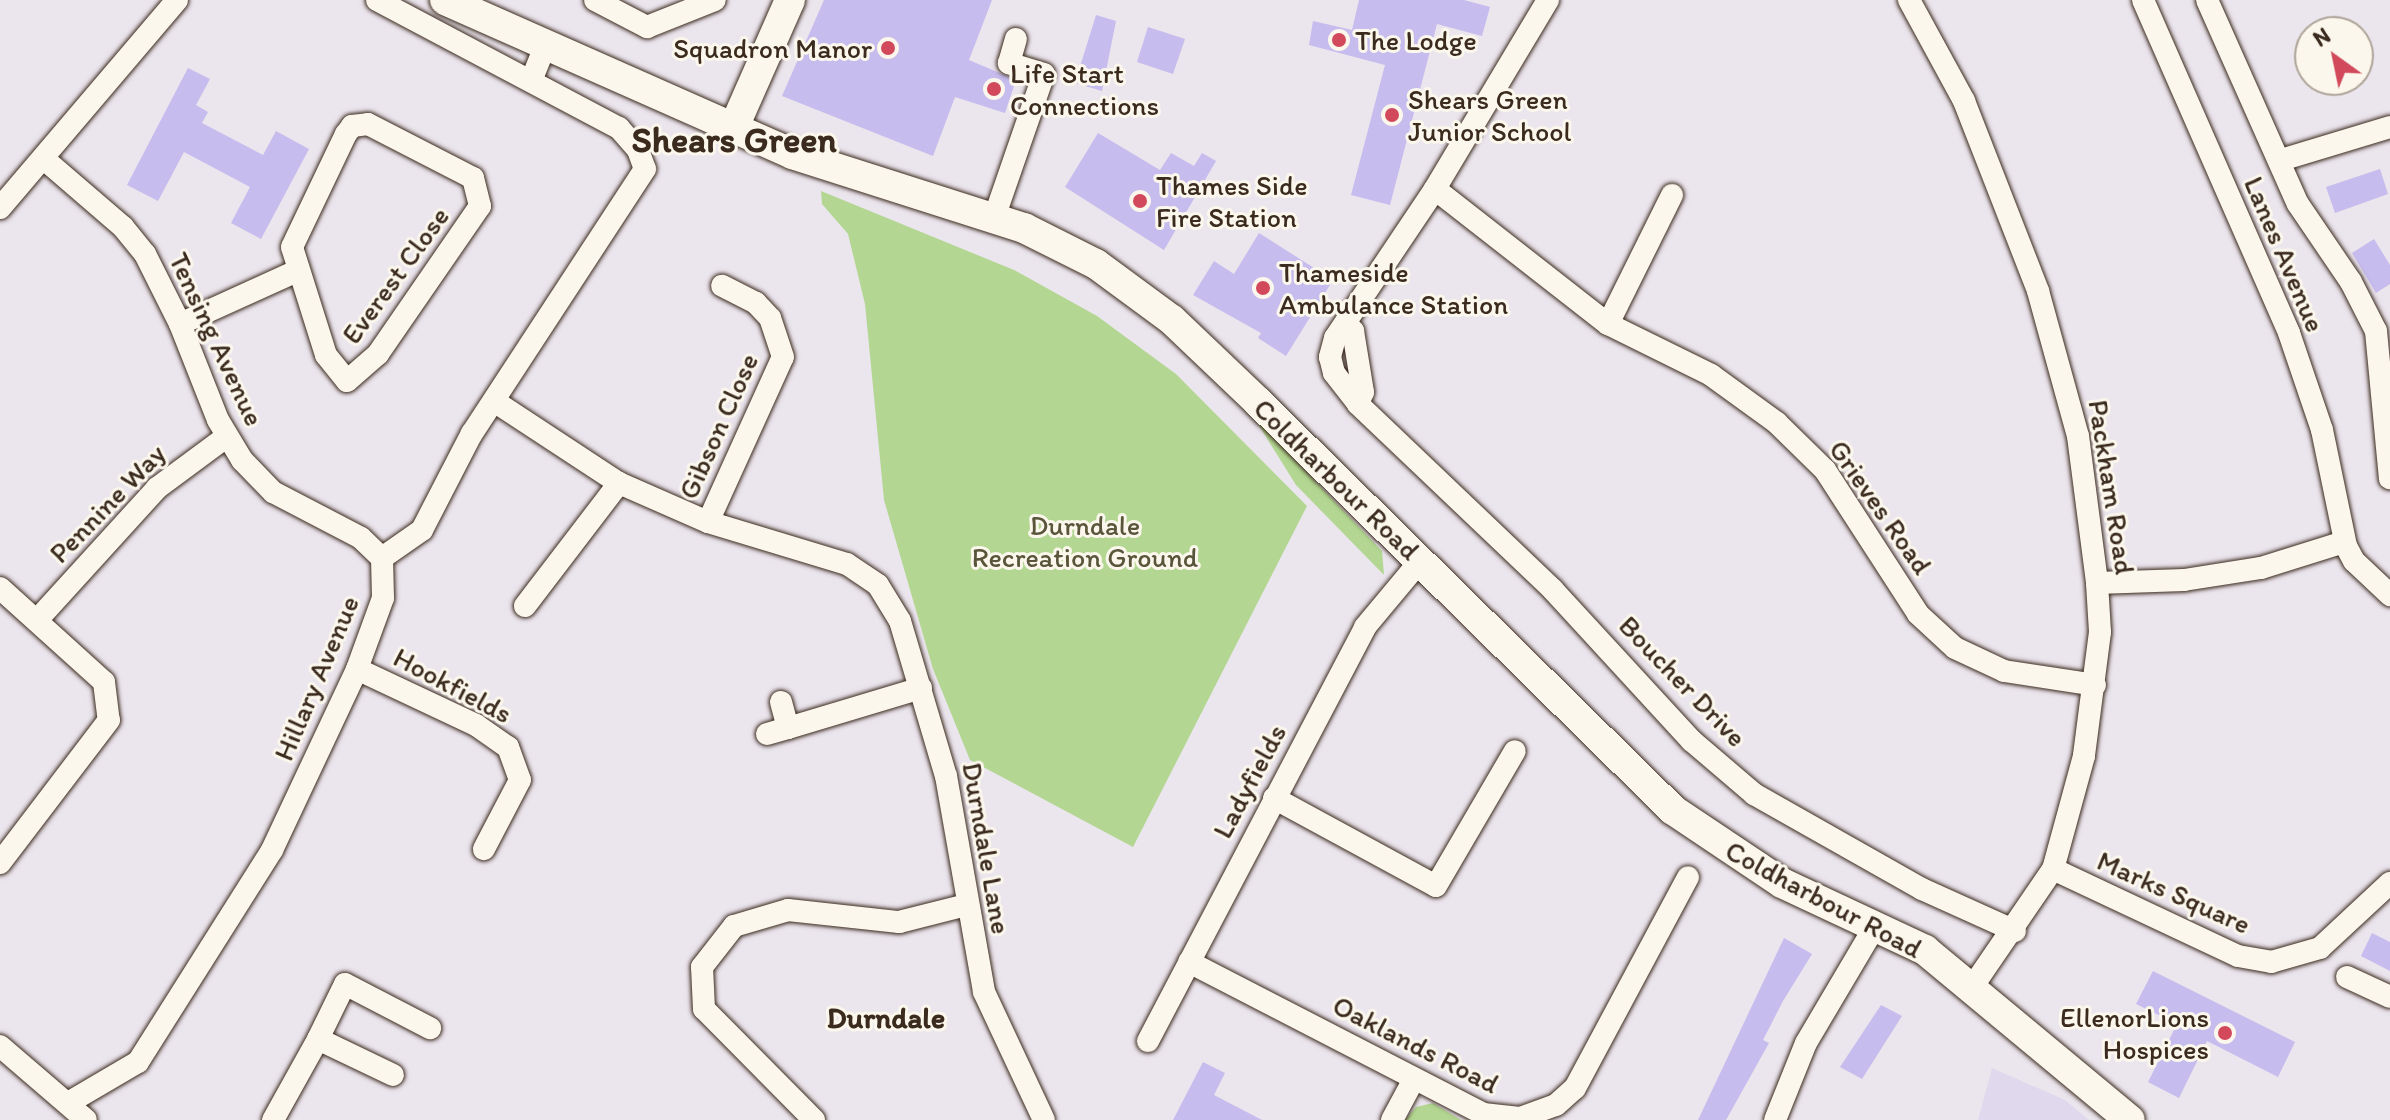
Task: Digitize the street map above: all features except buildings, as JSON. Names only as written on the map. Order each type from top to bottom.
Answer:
[{"type":"street","points":[[0,208],[177,0]]},
{"type":"street","points":[[377,0],[531,81],[629,138],[644,162],[644,177],[455,461],[422,530],[382,558]]},
{"type":"street","name":"Coldharbour Road","points":[[445,0],[792,154],[994,218],[1064,245],[1172,320],[1421,560],[1673,810],[1782,883],[1925,950],[1973,986],[2070,1075],[2130,1120]]},
{"type":"street","points":[[595,0],[647,27],[715,0]]},
{"type":"street","points":[[734,127],[790,0]]},
{"type":"street","points":[[1435,189],[1548,0]]},
{"type":"street","name":"Packham Road","points":[[1909,0],[1964,101],[2038,291],[2078,436],[2097,583],[2100,632],[2095,685],[2084,756],[2053,869],[2015,931],[1973,986]]},
{"type":"street","name":"Lanes Avenue","points":[[2143,0],[2289,333],[2322,430],[2344,542]]},
{"type":"street","points":[[2207,0],[2298,204],[2351,282],[2380,341],[2383,433],[2390,478]]},
{"type":"street","points":[[994,218],[1044,74],[1009,63],[1016,39]]},
{"type":"street","points":[[531,81],[545,47]]},
{"type":"street","name":"Everest Close","points":[[368,124],[475,181],[480,203],[474,217],[378,354],[350,380],[329,362],[297,271],[293,243],[352,126],[368,124]]},
{"type":"street","points":[[2281,160],[2390,127]]},
{"type":"street","name":"Tensing Avenue","points":[[44,159],[138,244],[180,324],[226,437],[273,492],[361,538],[382,558]]},
{"type":"street","name":"Boucher Drive","points":[[1435,189],[1346,323],[1353,331],[1361,381],[1358,404],[1553,590],[1692,741],[1754,794],[1922,889],[2015,931]]},
{"type":"street","name":"Grieves Road","points":[[1435,189],[1608,324],[1723,382],[1796,440],[1843,495],[1918,614],[1955,648],[2004,671],[2095,685]]},
{"type":"street","points":[[1608,324],[1672,195]]},
{"type":"street","points":[[180,324],[297,271]]},
{"type":"street","name":"Gibson Close","points":[[708,522],[783,357],[770,318],[756,303],[722,286]]},
{"type":"street","points":[[494,401],[619,483],[708,522]]},
{"type":"street","name":"Pennine Way","points":[[38,619],[157,488],[226,437]]},
{"type":"street","points":[[525,606],[619,483]]},
{"type":"street","name":"Durndale Lane","points":[[708,522],[847,564],[878,585],[900,621],[946,776],[966,905],[984,992],[1044,1120]]},
{"type":"street","points":[[2097,583],[2184,580],[2261,568],[2344,542],[2354,561],[2390,595]]},
{"type":"street","name":"Hillary Avenue","points":[[68,1103],[138,1062],[272,850],[357,669],[383,598],[382,558]]},
{"type":"street","name":"Ladyfields","points":[[1148,1041],[1365,627],[1421,560]]},
{"type":"street","points":[[0,588],[38,619],[104,682],[109,720],[0,863]]},
{"type":"street","name":"Hookfields","points":[[357,669],[476,725],[508,747],[520,780],[484,849]]},
{"type":"street","points":[[781,702],[778,731],[921,688]]},
{"type":"street","points":[[1274,798],[1436,886],[1515,751]]},
{"type":"street","name":"Marks Square","points":[[2053,869],[2238,956],[2271,962],[2320,948],[2390,883]]},
{"type":"street","name":"Oaklands Road","points":[[1189,962],[1414,1079],[1500,1118],[1538,1114],[1556,1105],[1575,1088],[1688,877]]},
{"type":"street","points":[[814,1120],[704,1009],[702,967],[734,926],[788,910],[899,922],[966,905]]},
{"type":"street","points":[[1775,1120],[1806,1043],[1874,928]]},
{"type":"street","points":[[2347,977],[2390,997]]},
{"type":"street","points":[[273,1120],[345,984],[430,1028]]},
{"type":"street","points":[[318,1039],[393,1075]]},
{"type":"street","points":[[0,1046],[39,1084],[68,1103],[86,1120]]},
{"type":"street","points":[[1392,1120],[1414,1079]]},
{"type":"shaded area","points":[[1992,1068],[2065,1100],[2089,1120],[1978,1120]]},
{"type":"green space","name":"Durndale Recreation Ground","points":[[821,191],[1014,270],[1097,316],[1176,374],[1307,506],[1133,847],[970,760],[933,669],[884,500],[865,304],[848,234],[822,204]]},
{"type":"green space","points":[[1253,416],[1382,551],[1384,575],[1296,485]]},
{"type":"green space","points":[[1433,1103],[1461,1120],[1405,1120],[1416,1107]]},
{"type":"place","name":"The Lodge","points":[[1339,40]]},
{"type":"place","name":"Squadron Manor","points":[[888,48]]},
{"type":"place","name":"Life Start Connections","points":[[994,89]]},
{"type":"place","name":"Shears Green Junior School","points":[[1392,115]]},
{"type":"place","name":"Thames Side Fire Station","points":[[1140,201]]},
{"type":"place","name":"Thameside Ambulance Station","points":[[1263,288]]},
{"type":"place","name":"EllenorLions Hospices","points":[[2225,1033]]},
{"type":"district","name":"Shears Green","points":[[734,140]]},
{"type":"district","name":"Durndale","points":[[886,1018]]}]
